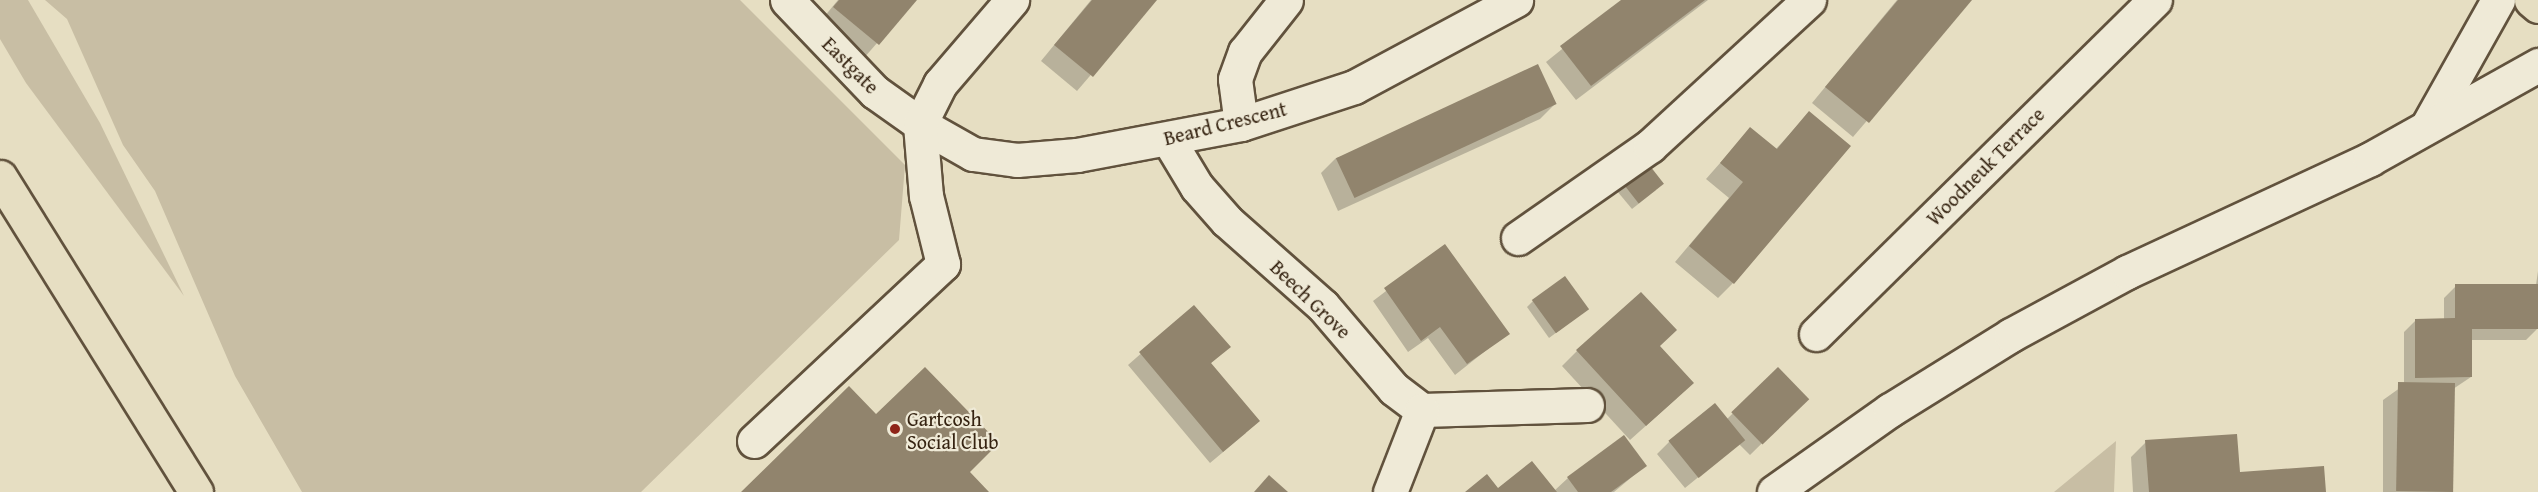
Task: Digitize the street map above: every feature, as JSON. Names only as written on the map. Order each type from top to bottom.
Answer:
[{"type":"main road","points":[[2531,0],[2538,6]]},
{"type":"main road","points":[[0,177],[196,492]]},
{"type":"street","name":"Eastgate","points":[[787,0],[876,92],[920,124]]},
{"type":"street","points":[[754,441],[943,264],[926,196],[920,124],[940,84],[1012,0]]},
{"type":"street","points":[[1241,124],[1235,79],[1245,52],[1286,0]]},
{"type":"street","name":"Beard Crescent","points":[[920,124],[973,154],[1017,160],[1168,139],[1241,124],[1354,87],[1516,0]]},
{"type":"street","points":[[1518,238],[1650,146],[1809,0]]},
{"type":"street","name":"Woodneuk Terrace","points":[[1816,334],[2155,0]]},
{"type":"street","points":[[2429,123],[2498,0]]},
{"type":"street","points":[[1774,492],[1890,410],[2011,335],[2127,272],[2379,155],[2429,123],[2538,65]]},
{"type":"street","name":"Beech Grove","points":[[1168,139],[1197,187],[1227,221],[1323,306],[1394,389],[1422,410]]},
{"type":"street","points":[[1392,488],[1422,410],[1587,405]]},
{"type":"shaded area","points":[[0,0],[28,0],[100,123],[184,296],[26,83],[0,39]]},
{"type":"shaded area","points":[[45,0],[740,0],[905,165],[899,240],[641,492],[302,492],[235,376],[155,191],[123,145],[67,19]]},
{"type":"shaded area","points":[[2116,441],[2114,492],[2054,492]]},
{"type":"building","points":[[839,0],[917,0],[879,45],[833,7]]},
{"type":"building","points":[[1092,0],[1157,0],[1093,77],[1054,45]]},
{"type":"building","points":[[1621,0],[1705,0],[1591,86],[1560,46]]},
{"type":"building","points":[[1898,0],[1972,0],[1869,123],[1825,87]]},
{"type":"building","points":[[1538,64],[1557,104],[1354,198],[1336,158]]},
{"type":"building","points":[[1809,111],[1851,146],[1734,284],[1689,246],[1743,182],[1720,163],[1750,127],[1777,149]]},
{"type":"building","points":[[1643,157],[1664,184],[1639,203],[1618,177]]},
{"type":"building","points":[[1445,244],[1510,334],[1467,364],[1440,327],[1421,341],[1384,288]]},
{"type":"building","points":[[1565,276],[1589,309],[1556,333],[1532,300]]},
{"type":"building","points":[[2455,284],[2538,284],[2538,329],[2472,329],[2472,377],[2415,378],[2415,319],[2455,318]]},
{"type":"building","points":[[1641,292],[1677,330],[1660,346],[1694,383],[1646,426],[1576,350]]},
{"type":"building","points":[[1194,305],[1231,347],[1211,363],[1260,421],[1223,452],[1139,352]]},
{"type":"building","name":"Gartcosh Social Club","points":[[925,367],[999,443],[970,472],[989,492],[741,492],[849,386],[876,414]]},
{"type":"building","points":[[1778,367],[1809,399],[1763,445],[1731,412]]},
{"type":"building","points":[[2398,382],[2455,383],[2453,492],[2396,491]]},
{"type":"building","points":[[1715,403],[1745,440],[1699,478],[1668,441]]},
{"type":"building","points":[[2237,434],[2240,472],[2324,466],[2326,492],[2149,492],[2145,440]]},
{"type":"building","points":[[1624,435],[1647,466],[1611,492],[1578,492],[1567,477]]},
{"type":"building","points":[[1532,461],[1557,492],[1465,492],[1487,474],[1498,488]]},
{"type":"building","points":[[1269,475],[1288,492],[1254,492]]},
{"type":"place","name":"Gartcosh Social Club","points":[[895,429]]}]
